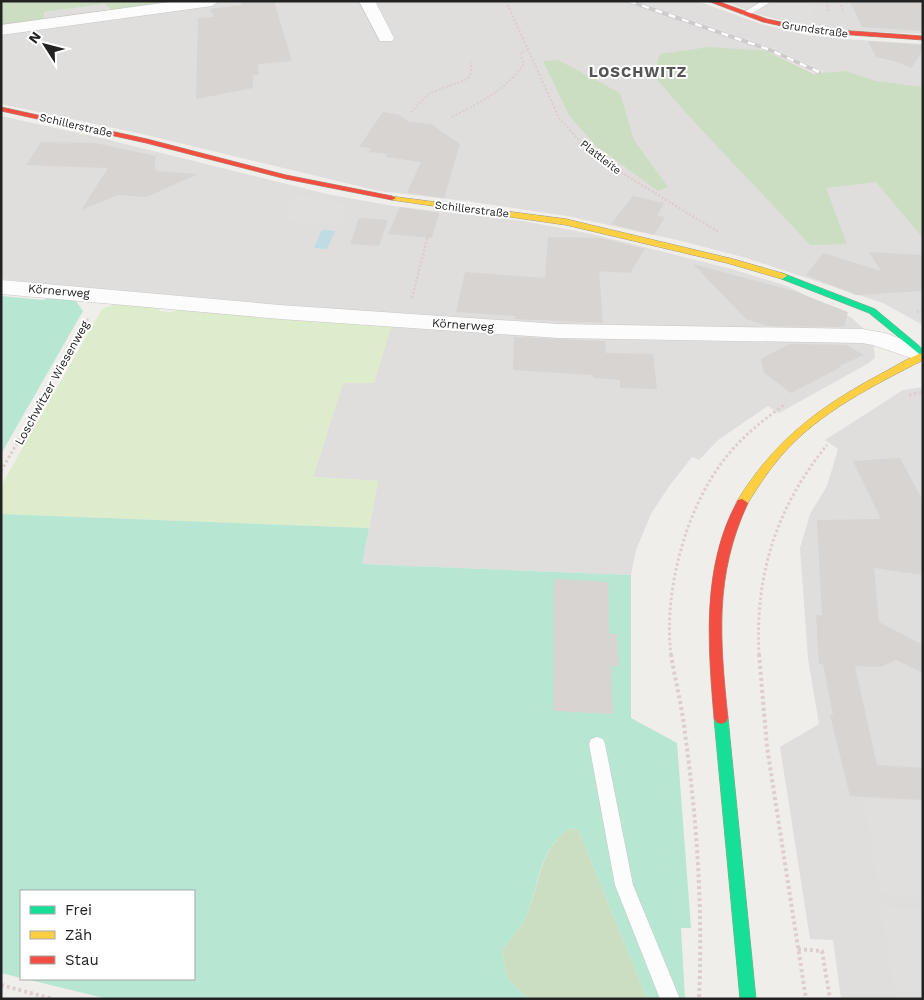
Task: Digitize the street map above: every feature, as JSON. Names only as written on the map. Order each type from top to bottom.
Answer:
[{"type":"street","points":[[1,30],[212,1]]},
{"type":"street","points":[[367,1],[386,38]]},
{"type":"street","name":"Grundstraße","points":[[711,1],[744,14],[788,27],[828,33],[923,38]]},
{"type":"street","name":"Schillerstraße","points":[[1,109],[147,141],[374,196],[566,222],[672,246],[781,276],[872,311],[923,355]]},
{"type":"street","name":"Körnerweg","points":[[1,287],[280,312],[558,332],[862,336],[877,338],[923,355]]},
{"type":"street","points":[[748,999],[717,660],[717,589],[726,540],[734,519],[757,476],[786,442],[821,414],[923,355]]},
{"type":"lane","points":[[744,14],[768,1]]},
{"type":"lane","points":[[597,744],[624,885],[670,999]]},
{"type":"path","name":"Plattleite","points":[[506,1],[559,118],[584,146],[626,176],[724,236]]},
{"type":"path","points":[[827,1],[828,7]]},
{"type":"path","points":[[840,1],[840,8]]},
{"type":"path","points":[[452,116],[490,96],[515,79],[524,64],[520,52],[528,50]]},
{"type":"path","points":[[410,112],[420,97],[436,89],[468,79],[471,73],[471,62]]},
{"type":"path","points":[[406,320],[436,204]]},
{"type":"path","name":"Loschwitzer Wiesenweg","points":[[1,471],[102,295]]},
{"type":"path","points":[[917,312],[923,310]]},
{"type":"path","points":[[903,397],[923,392]]},
{"type":"path","points":[[806,999],[767,746],[760,658],[760,620],[766,565],[774,534],[789,501],[802,480],[821,453],[834,440]]},
{"type":"path","points":[[798,949],[822,951],[830,999]]},
{"type":"path","points":[[1,985],[53,999]]},
{"type":"shaded area","points":[[192,1],[697,1],[761,24],[806,35],[923,44],[923,325],[883,303],[743,257],[677,240],[567,216],[379,191],[142,134],[1,104],[1,27],[45,21],[44,12],[105,4]]},
{"type":"shaded area","points":[[623,1],[636,1],[735,35],[774,49],[823,71],[814,74],[766,51]]},
{"type":"shaded area","points":[[723,1],[923,1],[923,34],[855,31],[795,24],[757,14]]},
{"type":"shaded area","points":[[731,1],[813,1],[812,25],[776,18]]},
{"type":"shaded area","points":[[1,116],[105,139],[327,194],[393,206],[524,221],[592,234],[732,269],[787,286],[852,318],[865,330],[873,341],[875,357],[869,363],[779,413],[768,406],[718,440],[699,460],[692,457],[670,485],[651,514],[636,550],[631,575],[362,564],[378,481],[313,477],[343,382],[194,300],[1,279]]},
{"type":"shaded area","points":[[294,194],[349,205],[342,226],[283,221]]},
{"type":"shaded area","points":[[923,387],[923,999],[841,999],[833,940],[810,939],[780,747],[819,724],[808,659],[800,548],[810,514],[827,486],[838,449],[825,440],[903,390]]},
{"type":"shaded area","points":[[864,799],[923,802],[923,897],[879,893]]},
{"type":"shaded area","points":[[880,906],[923,910],[923,999],[896,999]]},
{"type":"green space","points":[[1,1],[192,1],[114,12],[105,4],[44,12],[45,21],[1,27]]},
{"type":"green space","points":[[709,47],[766,51],[814,74],[845,71],[876,81],[923,87],[923,238],[876,182],[826,188],[847,244],[810,245],[653,75],[660,54]]},
{"type":"green space","points":[[558,60],[620,93],[634,140],[668,187],[658,191],[595,145],[569,115],[543,61]]},
{"type":"green space","points":[[54,295],[73,297],[83,311],[1,454],[1,296],[44,300]]},
{"type":"green space","points":[[116,304],[155,304],[160,311],[171,312],[186,307],[392,325],[374,383],[343,383],[313,477],[378,481],[369,528],[1,514],[1,486],[102,309]]},
{"type":"green space","points":[[1,514],[369,528],[362,564],[631,575],[631,718],[677,743],[691,928],[681,928],[685,999],[647,999],[578,829],[570,828],[559,838],[545,858],[526,916],[502,951],[507,978],[528,999],[108,999],[30,980],[195,980],[195,890],[20,890],[20,978],[1,973]]},
{"type":"green space","points":[[570,828],[578,829],[647,999],[528,999],[507,978],[502,951],[526,916],[541,869],[551,847]]},
{"type":"water","points":[[322,230],[335,231],[327,249],[314,248]]},
{"type":"building","points":[[240,1],[274,1],[292,61],[258,64],[259,75],[253,75],[253,88],[196,99],[198,18],[214,17],[210,9],[242,5]]},
{"type":"building","points":[[923,1],[923,31],[862,27],[850,2]]},
{"type":"building","points":[[868,41],[923,45],[923,51],[911,68],[897,62],[876,57]]},
{"type":"building","points":[[383,112],[400,115],[409,122],[431,124],[460,144],[444,198],[407,193],[421,162],[386,157],[388,154],[369,152],[371,148],[359,147]]},
{"type":"building","points":[[41,142],[95,143],[156,156],[154,169],[157,169],[155,171],[198,174],[146,197],[118,195],[81,210],[108,168],[26,165]]},
{"type":"building","points":[[633,196],[664,203],[657,216],[665,217],[654,235],[611,224]]},
{"type":"building","points":[[400,207],[439,213],[432,238],[388,234]]},
{"type":"building","points":[[359,218],[388,220],[379,246],[350,244]]},
{"type":"building","points":[[548,237],[601,238],[645,249],[630,273],[599,271],[603,323],[515,319],[515,316],[456,312],[465,272],[545,278]]},
{"type":"building","points":[[869,252],[923,255],[923,291],[856,295],[806,275],[823,253],[881,271]]},
{"type":"building","points":[[693,264],[794,291],[848,312],[844,327],[767,326],[746,319]]},
{"type":"building","points":[[514,337],[605,341],[606,353],[653,354],[657,389],[620,388],[620,380],[593,378],[593,375],[513,370]]},
{"type":"building","points":[[789,344],[846,345],[864,355],[839,366],[841,367],[791,393],[764,373],[761,359]]},
{"type":"building","points":[[900,458],[923,501],[923,575],[874,568],[879,622],[923,645],[923,673],[896,660],[881,667],[855,666],[877,765],[923,768],[923,800],[850,796],[830,715],[833,715],[823,664],[819,664],[816,615],[822,615],[817,520],[881,519],[853,461]]},
{"type":"building","points":[[554,579],[608,582],[609,634],[617,634],[619,667],[611,666],[613,714],[553,711]]},
{"type":"railway","points":[[629,1],[770,50],[819,72]]},
{"type":"traffic: fast","points":[[782,276],[872,311],[923,354]]},
{"type":"traffic: fast","points":[[721,718],[748,999]]},
{"type":"traffic: slow","points":[[392,198],[566,222],[730,261],[782,276]]},
{"type":"traffic: slow","points":[[742,503],[759,476],[778,452],[798,432],[843,399],[923,356]]},
{"type":"traffic: jam","points":[[711,1],[765,21],[809,30],[923,38]]},
{"type":"traffic: jam","points":[[1,109],[147,141],[286,177],[392,198]]},
{"type":"traffic: jam","points":[[721,718],[715,636],[718,580],[723,553],[731,527],[742,503]]},
{"type":"district","name":"LOSCHWITZ","points":[[638,72]]}]
